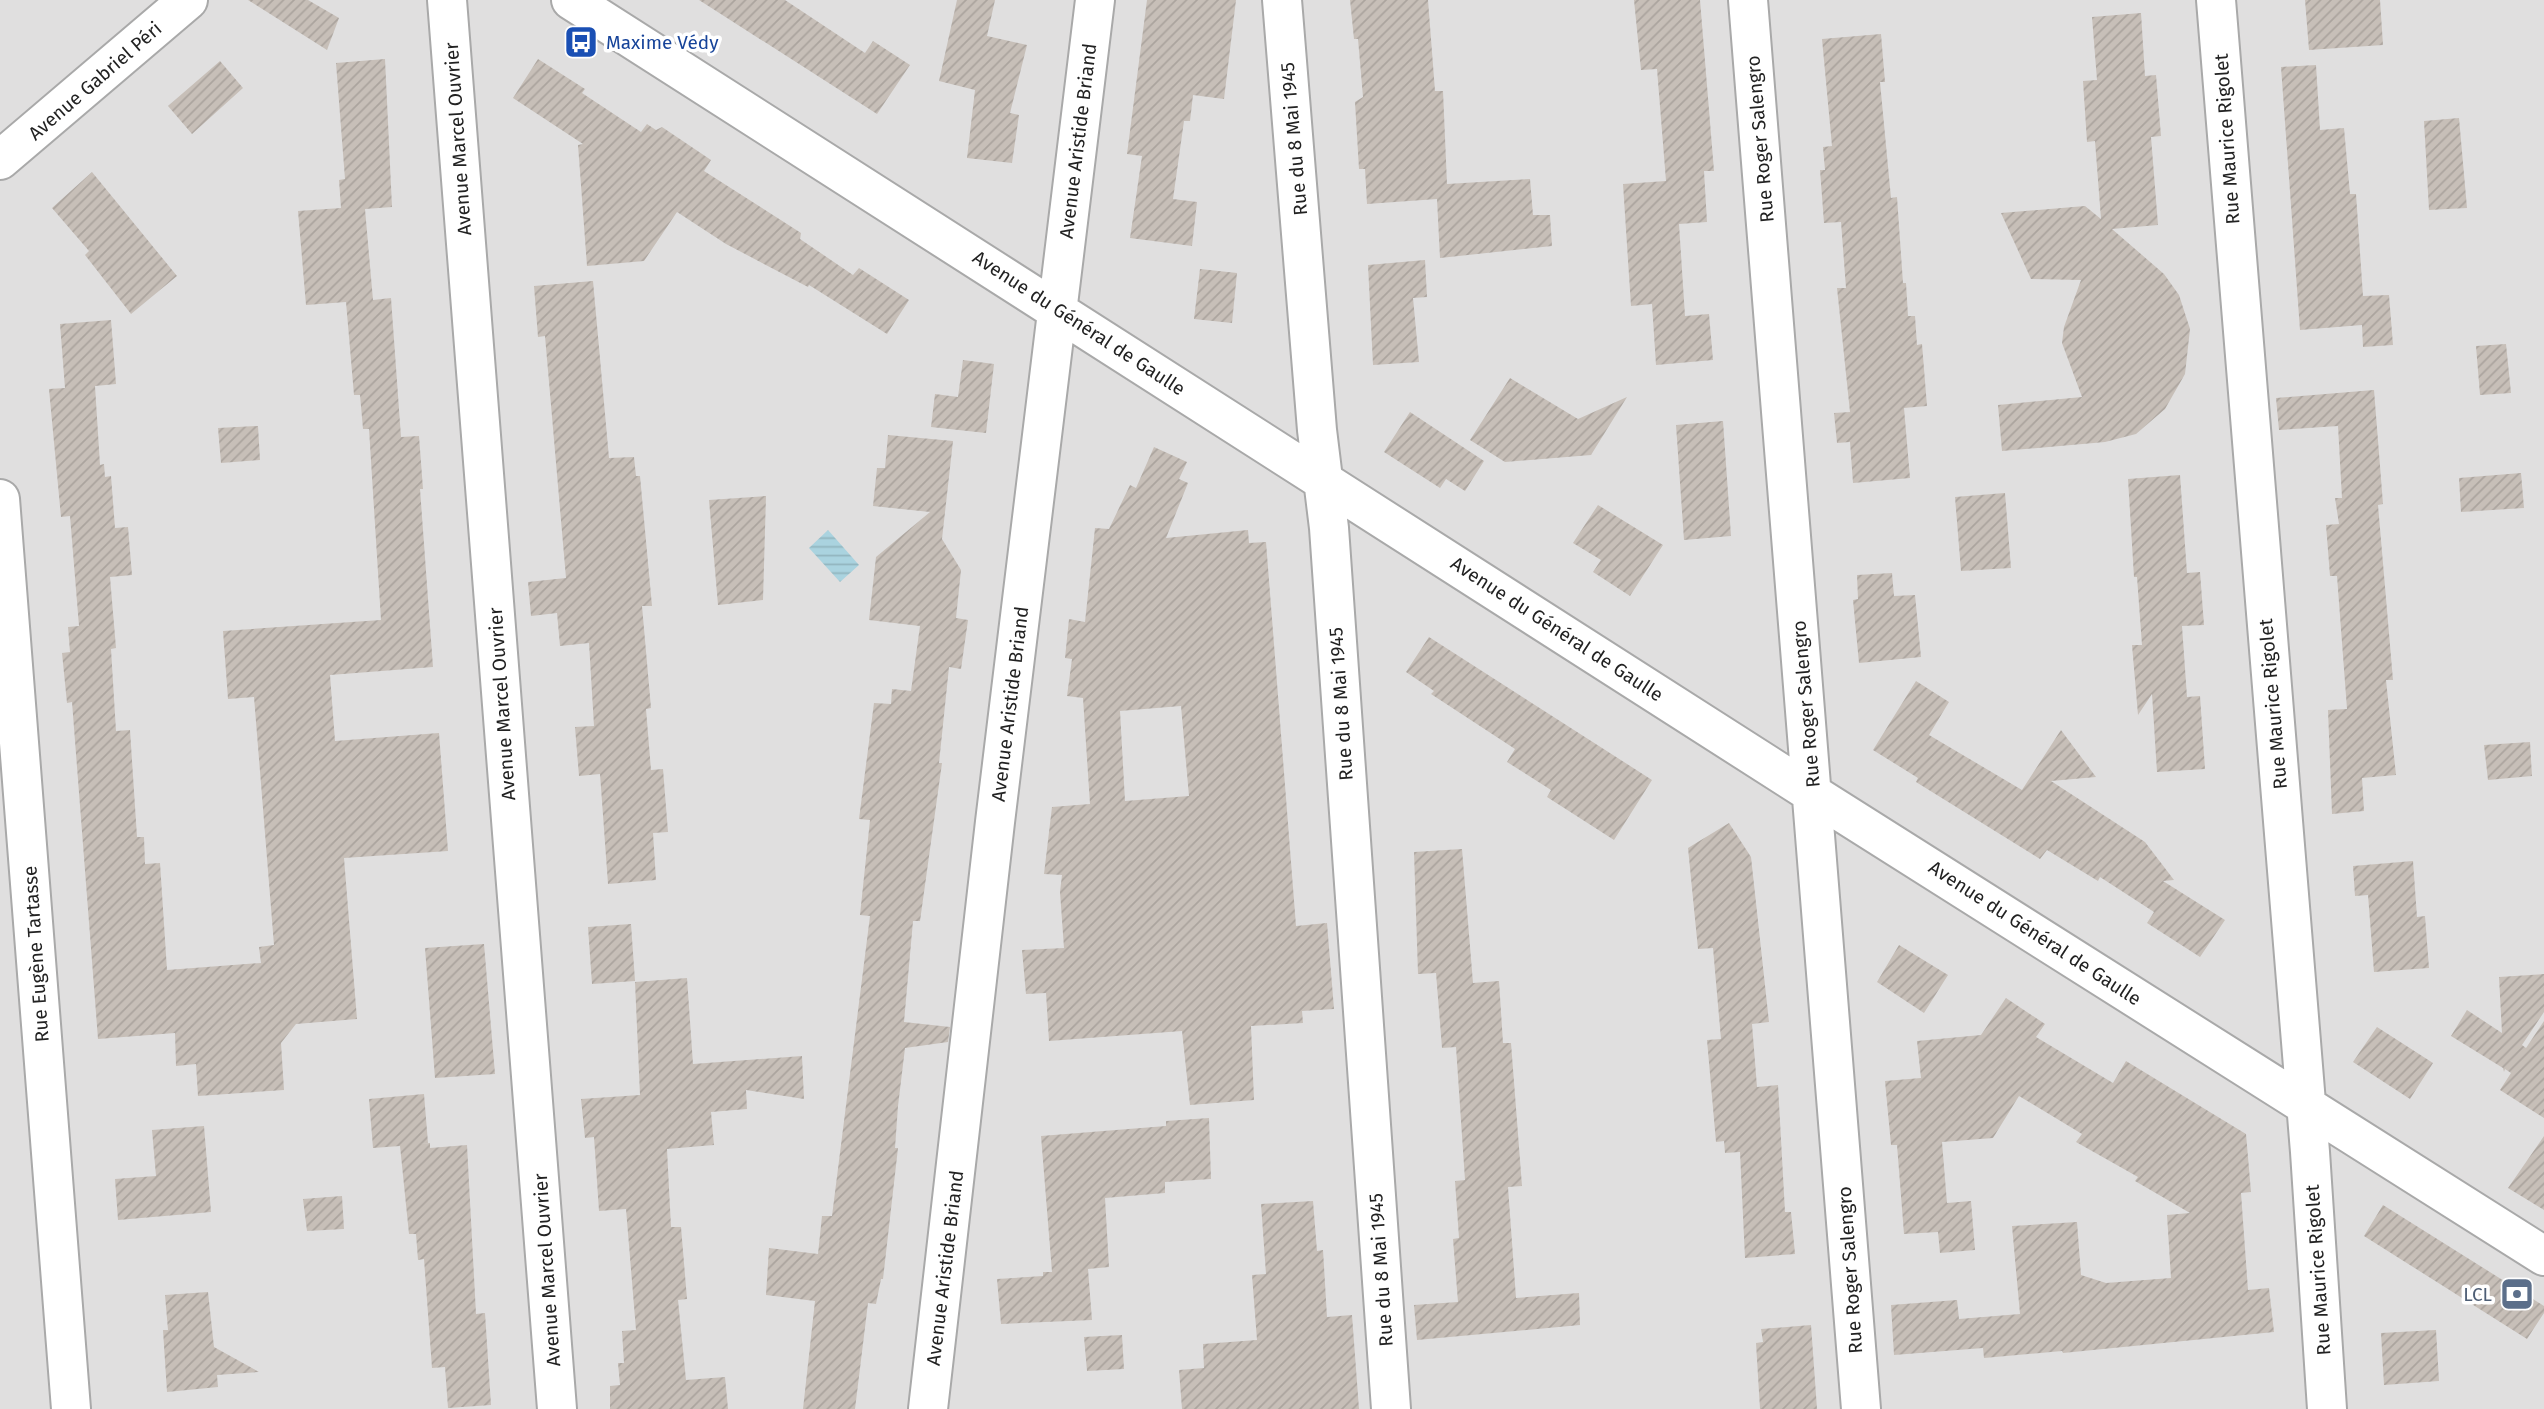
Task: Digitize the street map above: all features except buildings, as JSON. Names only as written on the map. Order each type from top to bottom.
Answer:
[{"type":"street","name":"Avenue Gabriel Péri","points":[[0,160],[188,0]]},
{"type":"street","name":"Avenue Marcel Ouvrier","points":[[447,0],[558,1409]]},
{"type":"street","name":"Avenue du Général de Gaulle","points":[[571,0],[1813,794],[2544,1256]]},
{"type":"street","name":"Avenue Aristide Briand","points":[[929,1409],[995,822],[1095,0]]},
{"type":"street","name":"Rue du 8 Mai 1945","points":[[1282,0],[1322,479],[1331,556],[1391,1409]]},
{"type":"street","name":"Rue Roger Salengro","points":[[1748,0],[1861,1409]]},
{"type":"street","name":"Rue Maurice Rigolet","points":[[2216,0],[2306,1107],[2327,1409]]},
{"type":"street","name":"Rue Eugène Tartasse","points":[[0,499],[71,1409]]},
{"type":"shaded area","points":[[0,0],[2544,0],[2544,1409],[0,1409]]},
{"type":"water","points":[[828,530],[859,565],[840,582],[809,548]]},
{"type":"place","name":"Maxime Védy","points":[[581,42]]},
{"type":"place","name":"LCL","points":[[2517,1294]]}]
